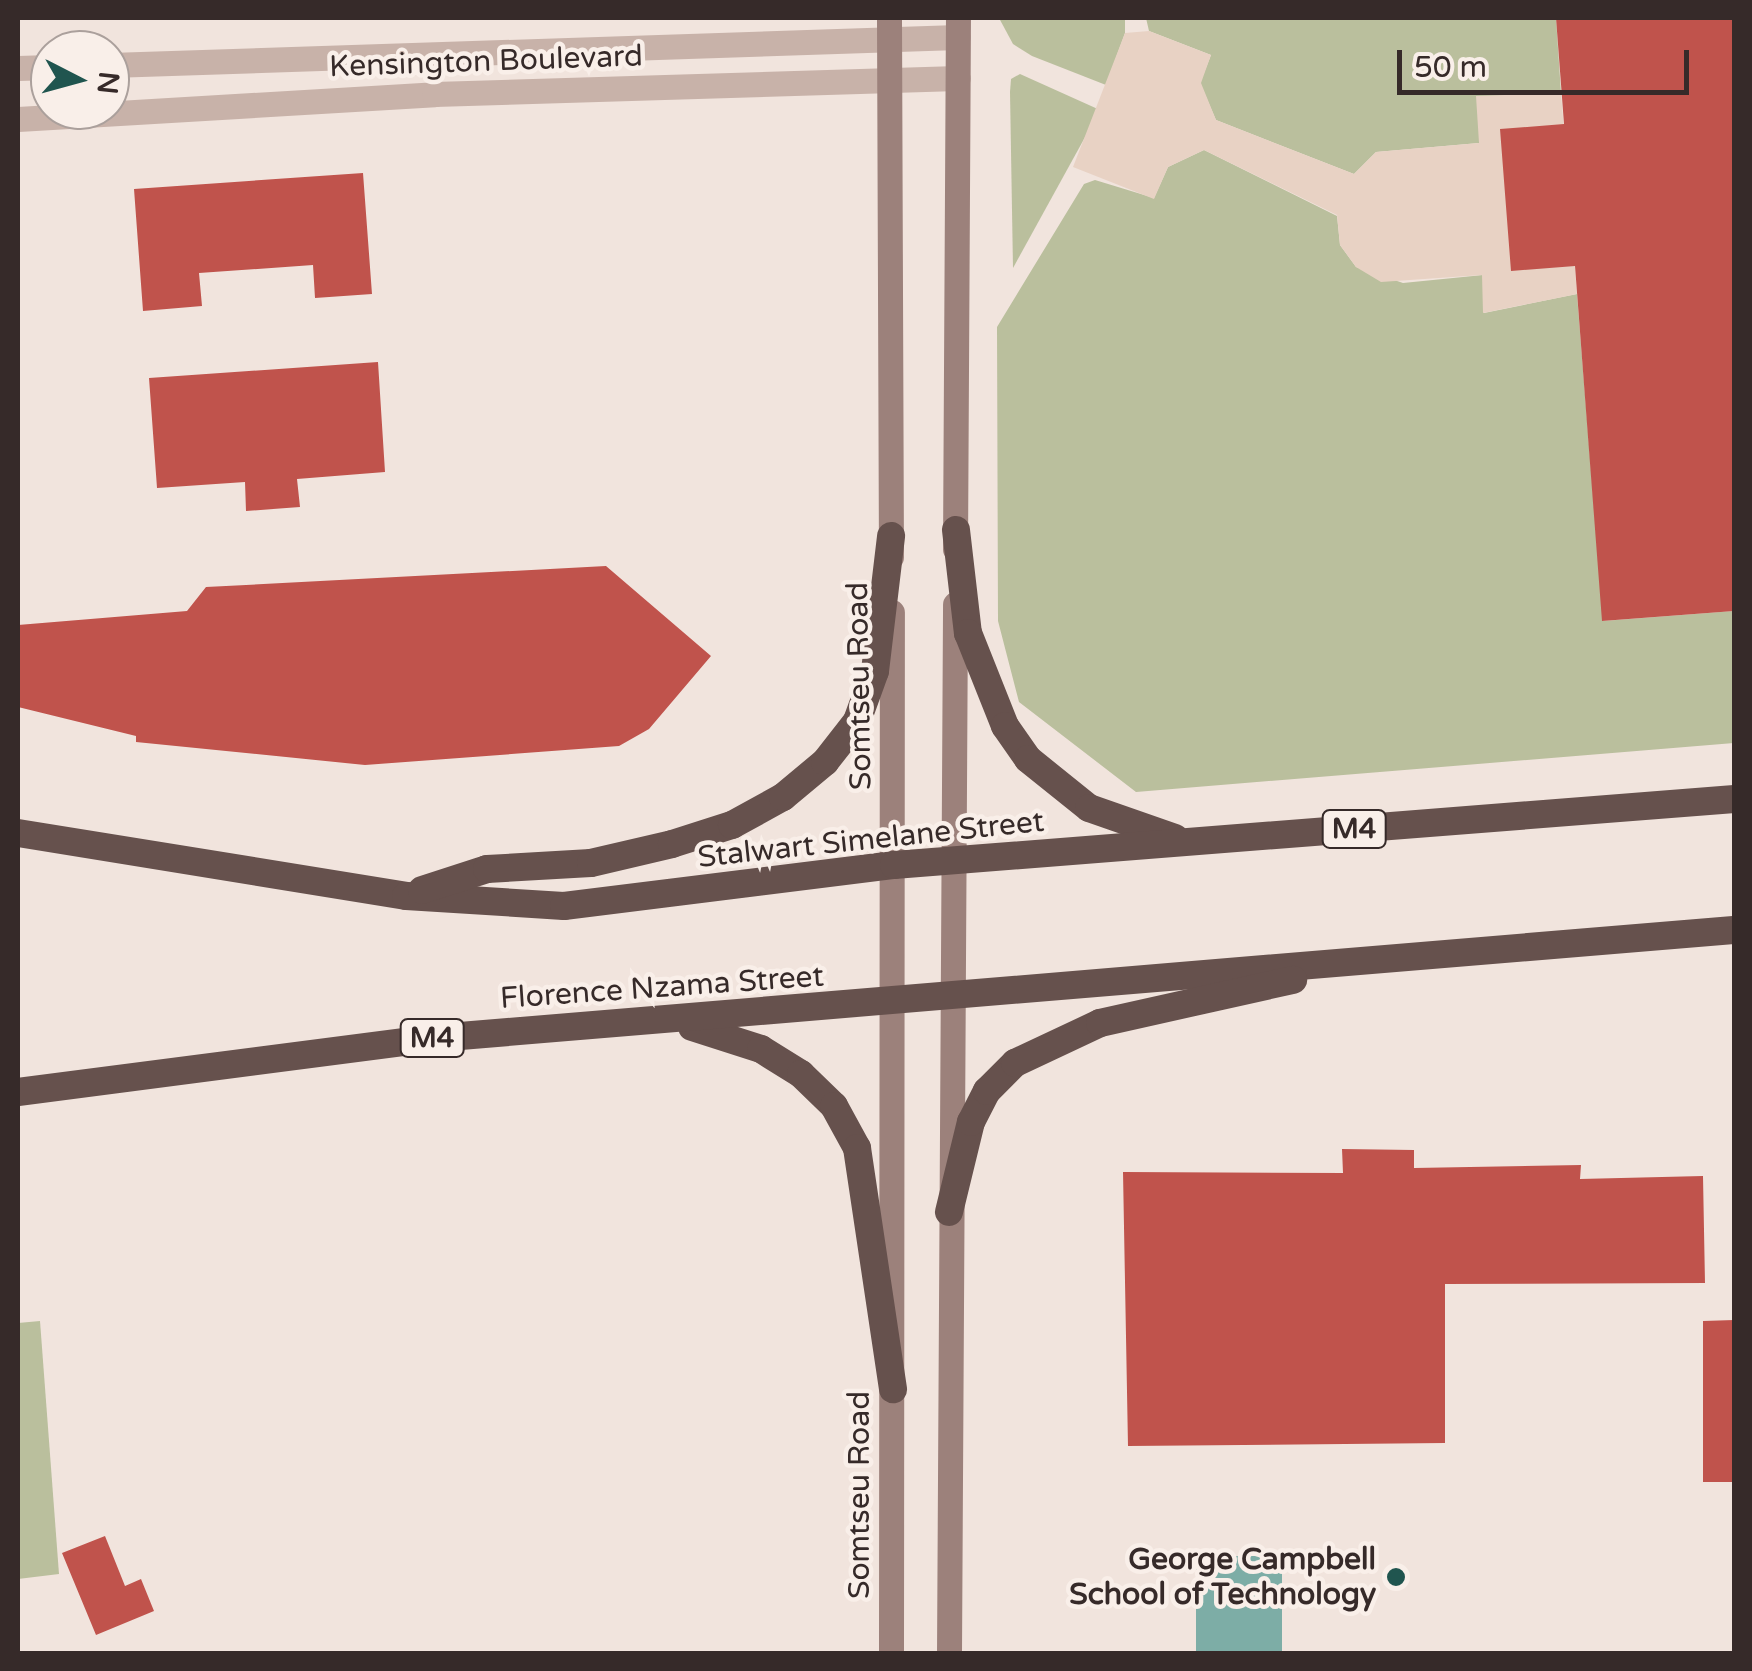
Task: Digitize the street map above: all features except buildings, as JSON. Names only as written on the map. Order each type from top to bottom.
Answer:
[{"type":"highway","points":[[956,530],[968,634],[985,685],[1028,759],[1089,808],[1190,842]]},
{"type":"highway","points":[[406,896],[487,869],[592,863],[672,844],[732,825],[782,797],[825,762],[856,721],[875,671],[891,536]]},
{"type":"highway","name":"Stalwart Simelane Street","points":[[18,833],[406,896],[564,906],[894,865],[1734,799]]},
{"type":"highway","name":"M4","points":[[896,1002],[1734,930]]},
{"type":"highway","points":[[949,1212],[971,1122],[988,1091],[1014,1062],[1045,1045],[1167,1004],[1427,954]]},
{"type":"highway","name":"Florence Nzama Street","points":[[18,1092],[436,1038],[896,1002]]},
{"type":"highway","points":[[648,1021],[721,1032],[761,1049],[801,1074],[834,1106],[857,1148],[894,1389]]},
{"type":"main road","points":[[948,1654],[958,27]]},
{"type":"main road","name":"Somtseu Road","points":[[889,28],[896,1002],[891,1654]]},
{"type":"street","name":"Kensington Boulevard","points":[[130,64],[958,27]]},
{"type":"street","name":"Kensington Boulevard","points":[[18,119],[434,94],[958,78]]},
{"type":"green space","points":[[999,18],[1125,18],[1125,33],[1106,85],[1032,56],[1013,44]]},
{"type":"green space","points":[[1146,18],[1556,18],[1561,93],[1530,95],[1479,143],[1376,152],[1354,174],[1216,120],[1200,83],[1211,55],[1149,31]]},
{"type":"green space","points":[[1020,74],[1100,110],[1013,268],[1010,92],[1011,79]]},
{"type":"green space","points":[[1204,150],[1337,216],[1340,245],[1356,267],[1403,283],[1483,275],[1484,313],[1577,294],[1603,621],[1734,611],[1734,743],[1136,792],[1019,702],[998,621],[997,327],[1084,184],[1095,180],[1154,198],[1168,167]]},
{"type":"green space","points":[[40,1321],[59,1574],[18,1579],[18,1323]]},
{"type":"shaded area","points":[[1149,31],[1211,55],[1201,83],[1216,120],[1354,174],[1376,152],[1479,143],[1476,96],[1561,93],[1577,294],[1483,313],[1482,275],[1381,282],[1356,267],[1340,245],[1337,215],[1204,150],[1168,167],[1154,199],[1073,167],[1125,33]]},
{"type":"water","points":[[1196,1556],[1282,1556],[1282,1653],[1196,1653]]},
{"type":"place","name":"George Campbell School of Technology","points":[[1396,1577]]}]
